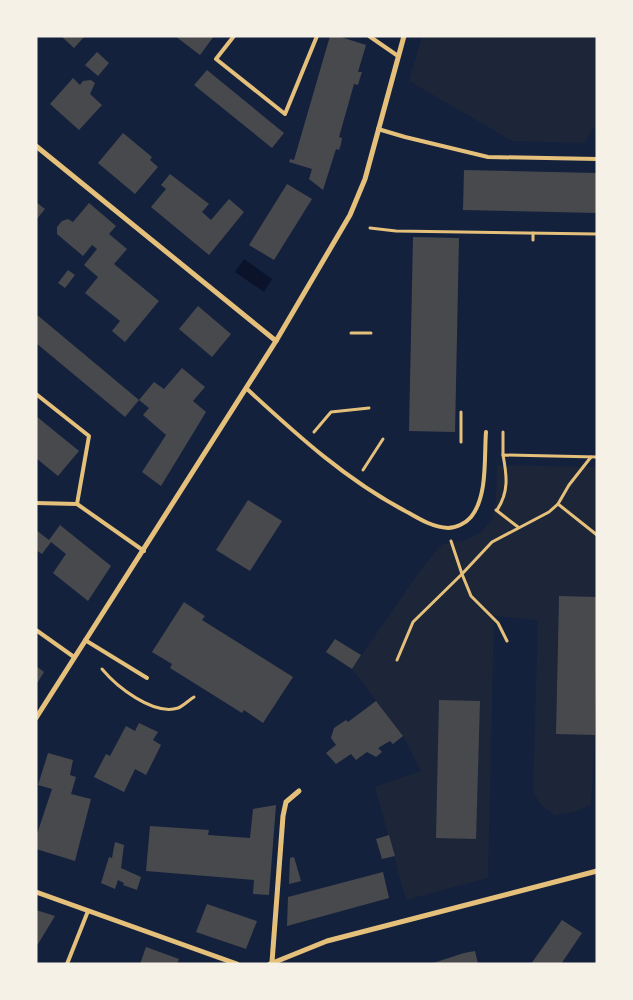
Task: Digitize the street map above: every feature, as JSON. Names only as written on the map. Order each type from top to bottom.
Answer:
[{"type":"street","points":[[36,718],[276,341],[350,215],[365,179],[404,36]]},
{"type":"street","points":[[36,146],[276,341]]},
{"type":"street","points":[[299,791],[286,802],[282,816],[271,963],[327,941],[597,871]]},
{"type":"street","points":[[36,892],[237,964]]},
{"type":"lane","points":[[234,36],[216,59],[286,114],[317,36]]},
{"type":"lane","points":[[369,36],[398,56]]},
{"type":"lane","points":[[378,129],[488,157],[597,159]]},
{"type":"lane","points":[[246,388],[305,442],[349,476],[397,507],[428,523],[450,528],[461,525],[471,518],[478,506],[482,484],[486,432]]},
{"type":"lane","points":[[36,394],[89,436],[78,504]]},
{"type":"lane","points":[[36,503],[78,504],[144,551]]},
{"type":"lane","points":[[36,630],[74,658]]},
{"type":"lane","points":[[86,640],[147,678]]},
{"type":"lane","points":[[67,964],[88,911]]},
{"type":"path","points":[[370,228],[597,234]]},
{"type":"path","points":[[533,233],[534,240]]},
{"type":"path","points":[[351,333],[371,333]]},
{"type":"path","points":[[305,442],[331,412],[369,408]]},
{"type":"path","points":[[461,412],[461,442]]},
{"type":"path","points":[[497,510],[504,499],[507,479],[503,454],[503,432]]},
{"type":"path","points":[[374,452],[383,439]]},
{"type":"path","points":[[503,454],[597,457]]},
{"type":"path","points":[[397,660],[413,622],[492,542],[518,527],[543,516],[558,504],[569,485],[591,457]]},
{"type":"path","points":[[558,504],[597,535]]},
{"type":"path","points":[[478,506],[497,510],[518,527]]},
{"type":"path","points":[[450,528],[452,549],[471,596],[498,623],[507,641]]},
{"type":"shaded area","points":[[422,36],[499,36],[503,39],[505,36],[597,36],[597,123],[584,143],[512,141],[409,81]]},
{"type":"shaded area","points":[[244,259],[272,279],[264,292],[235,272]]},
{"type":"shaded area","points":[[497,465],[597,467],[597,597],[559,597],[556,734],[595,735],[591,805],[574,812],[555,815],[542,806],[533,793],[538,620],[494,616],[488,878],[406,900],[375,787],[421,771],[403,736],[352,669],[422,568],[442,544],[463,541],[481,532],[492,520],[496,500]]},
{"type":"building","points":[[61,36],[85,36],[74,48]]},
{"type":"building","points":[[175,36],[214,36],[200,55]]},
{"type":"building","points":[[330,36],[338,36],[366,45],[358,72],[362,72],[358,85],[354,84],[339,137],[342,138],[341,144],[339,150],[336,149],[323,190],[309,179],[312,169],[289,162],[290,159],[294,160]]},
{"type":"building","points":[[97,52],[109,63],[98,76],[85,65]]},
{"type":"building","points":[[207,70],[284,133],[272,148],[194,85]]},
{"type":"building","points":[[73,78],[80,85],[83,81],[91,80],[95,83],[90,94],[102,105],[79,130],[50,104]]},
{"type":"building","points":[[123,133],[152,157],[150,160],[158,167],[135,194],[98,163]]},
{"type":"building","points":[[464,170],[597,173],[597,213],[463,210]]},
{"type":"building","points":[[170,174],[209,204],[202,212],[211,220],[229,199],[244,212],[209,255],[151,207],[166,189],[161,185]]},
{"type":"building","points":[[287,184],[312,199],[274,260],[249,245]]},
{"type":"building","points":[[36,202],[45,209],[36,220]]},
{"type":"building","points":[[89,203],[116,226],[109,234],[127,249],[114,264],[159,301],[125,342],[112,331],[120,321],[85,293],[98,277],[84,265],[97,249],[92,245],[83,256],[57,234],[57,227],[62,221],[68,219],[73,222]]},
{"type":"building","points":[[413,237],[459,238],[455,432],[409,431]]},
{"type":"building","points":[[68,270],[75,275],[65,288],[58,283]]},
{"type":"building","points":[[198,306],[231,334],[212,357],[179,329]]},
{"type":"building","points":[[36,314],[139,400],[125,417],[36,343]]},
{"type":"building","points":[[182,368],[205,387],[193,401],[206,412],[161,486],[142,472],[166,435],[143,415],[149,408],[139,400],[154,382],[164,389]]},
{"type":"building","points":[[36,416],[79,451],[58,476],[36,458]]},
{"type":"building","points":[[248,500],[282,521],[250,571],[216,550]]},
{"type":"building","points":[[60,525],[111,566],[88,601],[53,573],[66,554],[51,542],[42,554],[36,550],[36,530],[49,540]]},
{"type":"building","points":[[559,596],[597,597],[595,735],[556,734]]},
{"type":"building","points":[[184,602],[205,616],[202,620],[293,677],[263,723],[244,710],[242,713],[170,668],[172,664],[152,652]]},
{"type":"building","points":[[335,639],[361,655],[352,669],[326,652]]},
{"type":"building","points":[[36,666],[44,672],[36,685]]},
{"type":"building","points":[[439,700],[480,701],[476,839],[436,838]]},
{"type":"building","points":[[376,701],[403,736],[393,744],[390,741],[378,748],[382,752],[376,757],[367,752],[356,760],[351,754],[336,764],[326,753],[336,745],[331,738],[334,728],[346,720],[348,722]]},
{"type":"building","points":[[139,723],[158,732],[153,740],[161,745],[146,775],[135,769],[124,792],[94,777],[106,754],[110,756],[126,726],[135,731]]},
{"type":"building","points":[[48,753],[73,760],[70,775],[76,777],[71,794],[91,799],[75,861],[36,849],[36,837],[52,789],[38,785]]},
{"type":"building","points":[[276,805],[269,895],[253,894],[254,880],[146,871],[150,826],[209,830],[208,835],[250,838],[253,809]]},
{"type":"building","points":[[389,835],[395,856],[382,859],[376,839]]},
{"type":"building","points":[[115,842],[124,845],[121,868],[141,877],[137,890],[123,885],[124,883],[118,880],[115,889],[101,883],[109,857],[112,858]]},
{"type":"building","points":[[294,857],[301,881],[289,884],[290,858]]},
{"type":"building","points":[[383,872],[389,898],[287,926],[288,897]]},
{"type":"building","points":[[207,904],[257,921],[246,949],[196,932]]},
{"type":"building","points":[[36,910],[55,916],[38,944],[36,944]]},
{"type":"building","points":[[562,920],[582,933],[561,964],[531,964]]},
{"type":"building","points":[[146,947],[179,959],[177,964],[140,964]]},
{"type":"building","points":[[475,951],[478,964],[430,964],[464,953]]}]
